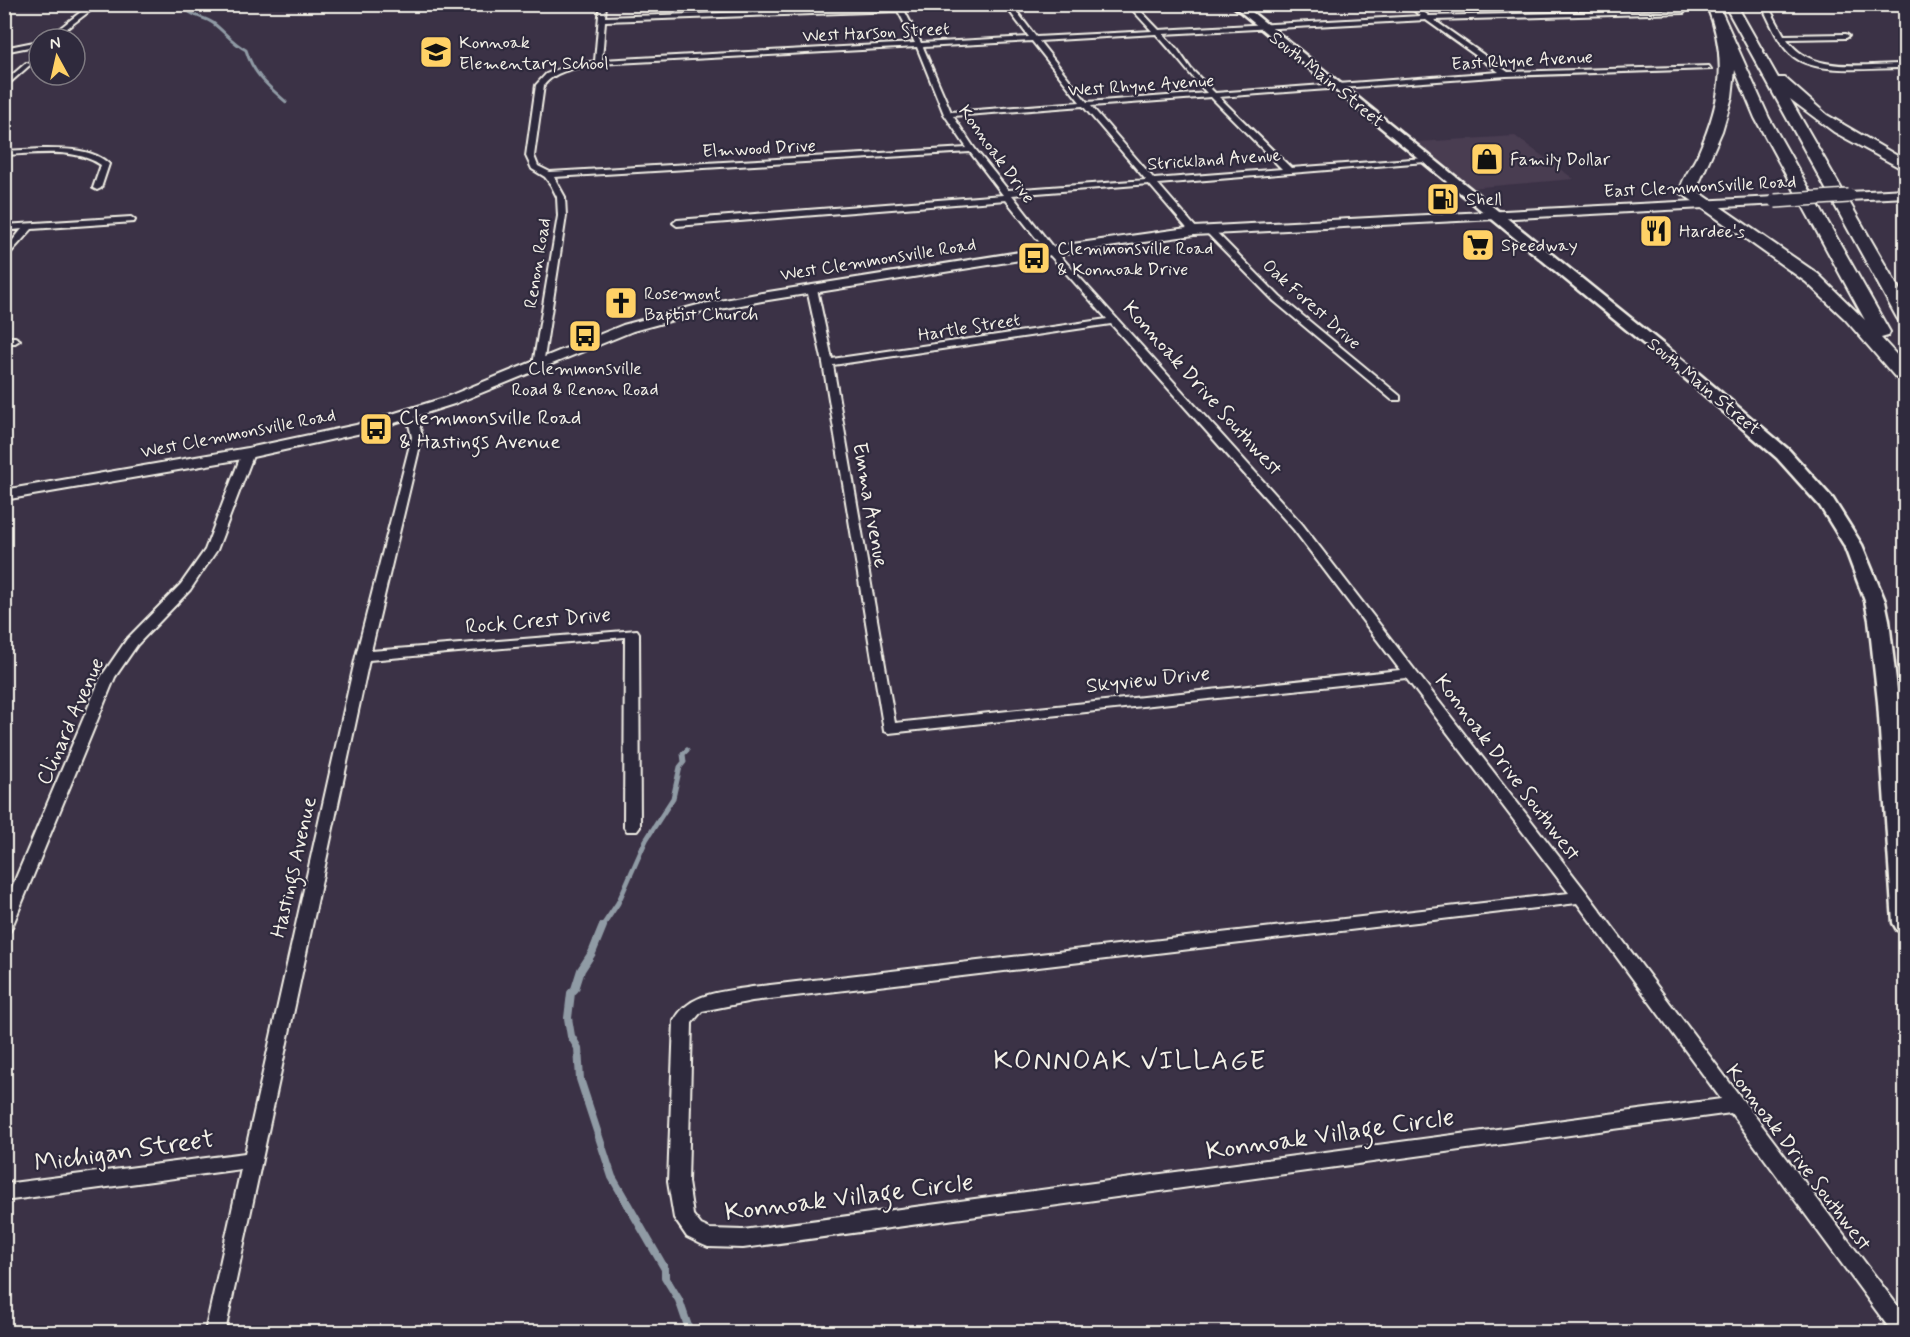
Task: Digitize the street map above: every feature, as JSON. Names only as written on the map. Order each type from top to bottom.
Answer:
[{"type":"highway","points":[[1712,4],[1729,15],[1789,92],[1842,130],[1905,167]]},
{"type":"highway","points":[[1729,15],[1728,72],[1722,107],[1688,192],[1812,278],[1851,315],[1904,376]]},
{"type":"highway","points":[[1729,15],[1905,318]]},
{"type":"highway","points":[[1729,15],[1762,117],[1904,376]]},
{"type":"main road","name":"South Main Street","points":[[1235,4],[1425,160],[1496,215],[1769,441],[1815,489],[1853,545],[1875,601],[1897,704],[1905,923]]},
{"type":"main road","name":"East Clemmonsville Road","points":[[1496,215],[1905,193]]},
{"type":"main road","name":"West Clemmonsville Road","points":[[4,495],[330,437],[449,401],[628,328],[670,315],[735,302],[1051,251],[1194,231],[1496,215]]},
{"type":"street","points":[[65,27],[96,4]]},
{"type":"street","points":[[598,62],[603,4]]},
{"type":"street","points":[[1007,4],[1085,104],[1194,231]]},
{"type":"street","points":[[1130,4],[1175,50],[1188,70],[1288,170]]},
{"type":"street","points":[[1408,4],[1506,74]]},
{"type":"street","points":[[1764,4],[1795,54],[1812,63],[1905,66]]},
{"type":"street","points":[[602,19],[899,7]]},
{"type":"street","name":"Konnoak Drive","points":[[899,7],[919,45],[948,114],[972,150],[1051,251]]},
{"type":"street","name":"West Harson Street","points":[[598,62],[1428,18],[1684,11]]},
{"type":"street","points":[[1784,37],[1846,36]]},
{"type":"street","points":[[4,50],[27,46]]},
{"type":"street","name":"Renon Road","points":[[538,365],[562,216],[561,197],[548,175],[535,167],[530,156],[540,85],[552,73],[598,62]]},
{"type":"street","points":[[4,86],[27,65]]},
{"type":"street","points":[[1891,65],[1905,78]]},
{"type":"street","name":"East Rhyne Avenue","points":[[1337,86],[1506,74],[1709,68]]},
{"type":"street","name":"West Rhyne Avenue","points":[[948,114],[1337,86]]},
{"type":"street","name":"Elmwood Drive","points":[[548,175],[972,150]]},
{"type":"street","points":[[4,153],[61,152],[99,159],[105,164],[105,170],[97,188]]},
{"type":"street","name":"Strickland Avenue","points":[[677,223],[1149,181],[1425,160]]},
{"type":"street","points":[[4,228],[131,220]]},
{"type":"street","points":[[4,257],[29,227]]},
{"type":"street","name":"Oak Forest Drive","points":[[1209,230],[1277,299],[1396,398]]},
{"type":"street","name":"Konnoak Drive Southwest","points":[[1051,251],[1298,527],[1581,897],[1904,1332]]},
{"type":"street","name":"Emma Avenue","points":[[812,290],[828,363],[889,728]]},
{"type":"street","name":"Hartle Street","points":[[828,363],[1115,321]]},
{"type":"street","name":"Hastings Avenue","points":[[215,1332],[363,656],[417,437],[414,423],[406,415]]},
{"type":"street","name":"Clinard Avenue","points":[[4,927],[108,677],[132,642],[186,586],[211,550],[248,453]]},
{"type":"street","name":"Rock Crest Drive","points":[[363,656],[632,633],[632,826]]},
{"type":"street","name":"Skyview Drive","points":[[889,728],[1410,673]]},
{"type":"street","name":"Konnoak Village Circle","points":[[1581,897],[752,994],[720,999],[696,1006],[683,1022],[678,1182],[684,1218],[694,1231],[708,1238],[743,1239],[1734,1105]]},
{"type":"street","name":"Michigan Street","points":[[4,1193],[251,1160]]},
{"type":"shaded area","points":[[1515,136],[1574,179],[1470,188],[1417,142]]},
{"type":"waterway","points":[[187,4],[187,10],[213,23],[246,50],[257,73],[286,102]]},
{"type":"waterway","points":[[602,927],[618,903],[646,840],[673,798],[680,767],[684,762],[683,754],[687,750]]},
{"type":"waterway","points":[[603,926],[592,953],[581,970],[575,989],[571,993],[568,1018],[571,1036],[578,1048],[580,1079],[612,1177],[665,1269],[665,1277],[679,1300],[690,1332]]},
{"type":"place","name":"Konnoak Elementary School","points":[[436,52]]},
{"type":"place","name":"Family Dollar","points":[[1487,159]]},
{"type":"place","name":"Shell","points":[[1443,199]]},
{"type":"place","name":"Hardee's","points":[[1656,231]]},
{"type":"place","name":"Speedway","points":[[1478,245]]},
{"type":"place","name":"Clemmonsville Road & Konnoak Drive","points":[[1034,258]]},
{"type":"place","name":"Rosemont Baptist Church","points":[[621,303]]},
{"type":"place","name":"Clemmonsville Road & Renon Road","points":[[585,336]]},
{"type":"place","name":"Clemmonsville Road & Hastings Avenue","points":[[376,429]]},
{"type":"district","name":"KONNOAK VILLAGE","points":[[1130,1060]]}]
